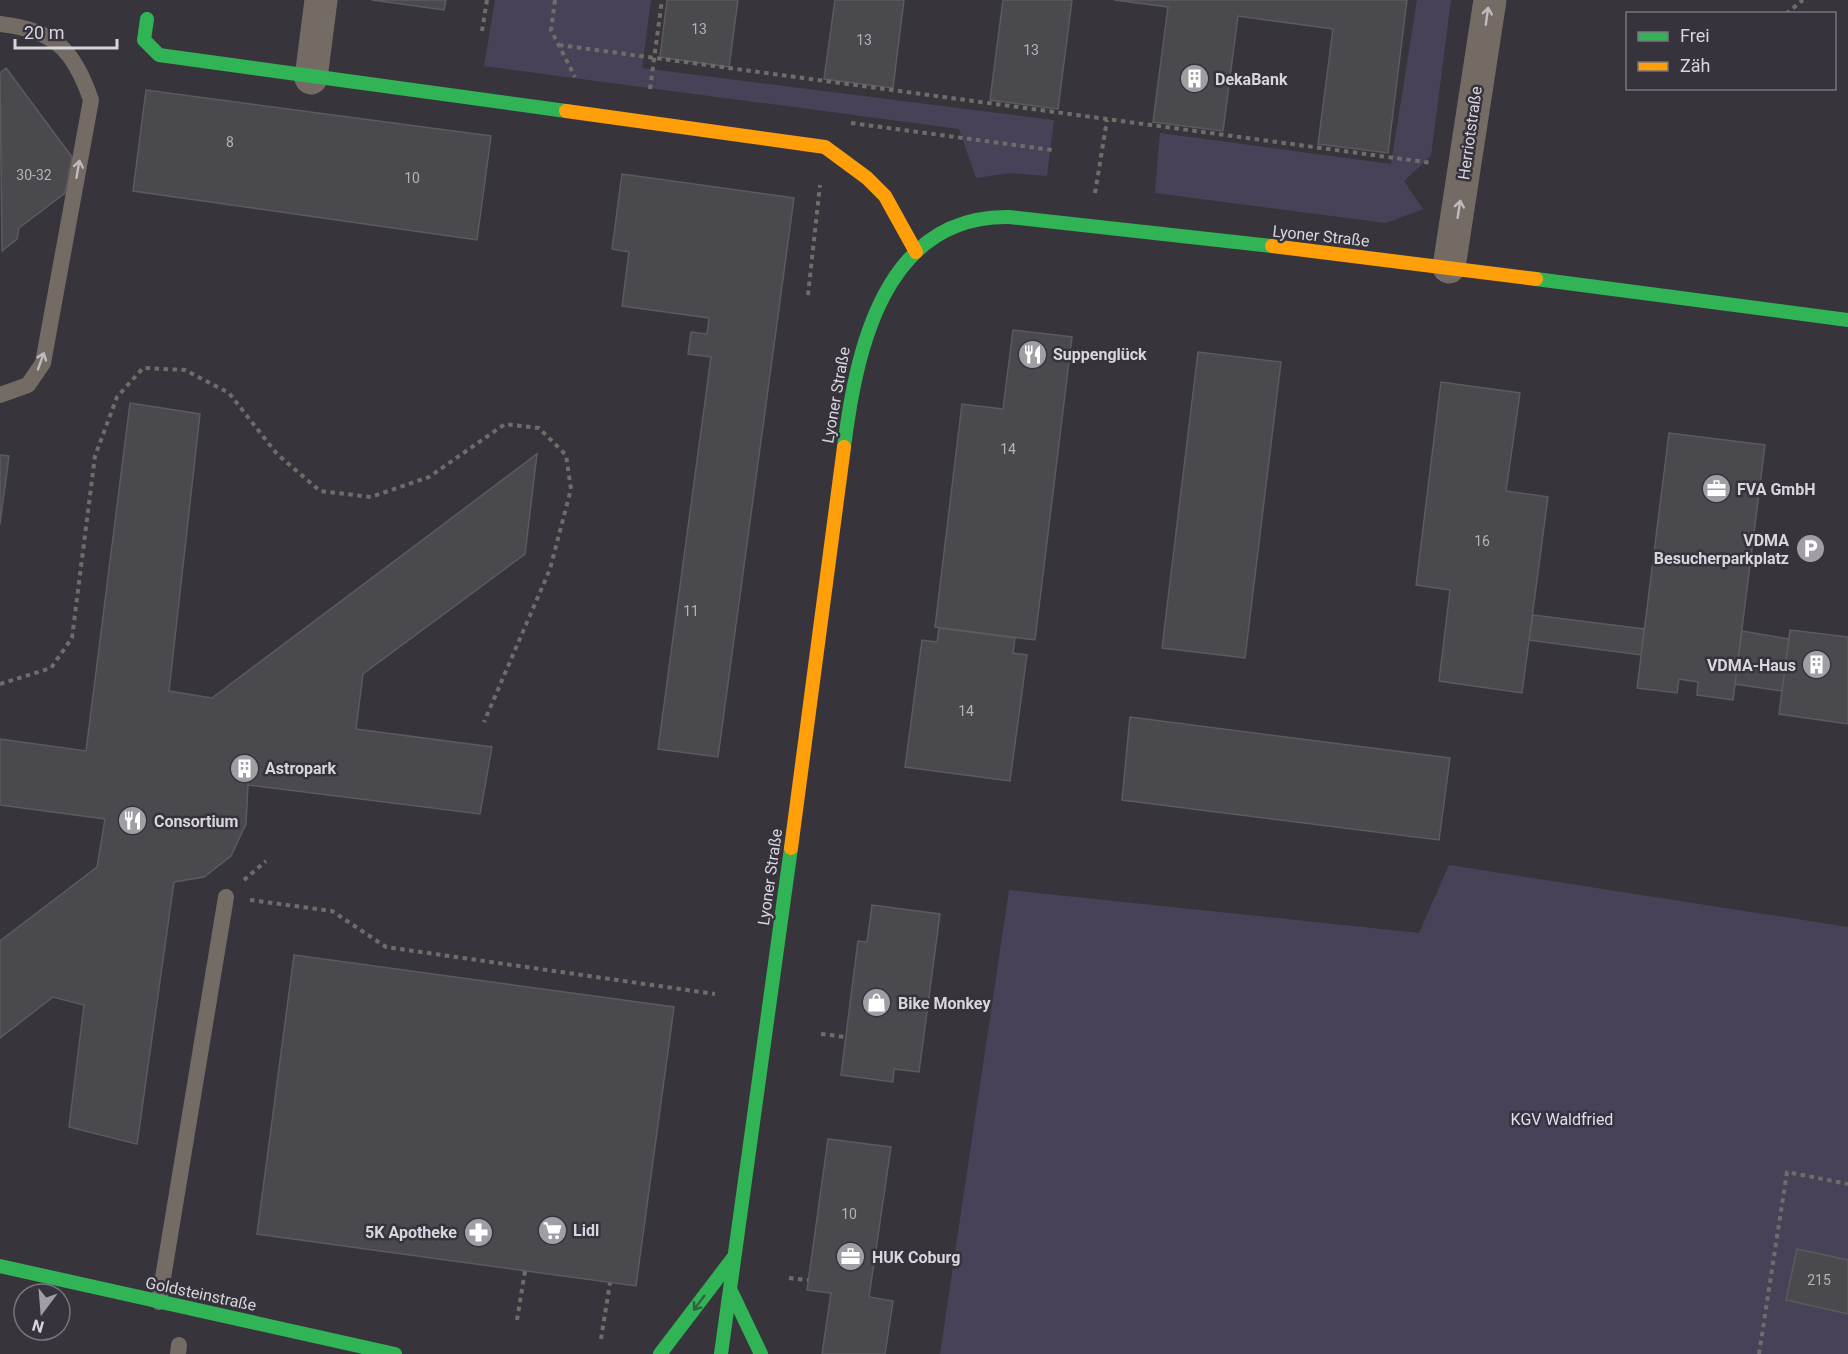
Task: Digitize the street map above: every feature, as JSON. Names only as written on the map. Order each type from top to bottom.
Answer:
[{"type":"main road","points":[[147,19],[144,40],[159,55],[311,78],[825,147],[867,178],[885,196],[916,252]]},
{"type":"main road","name":"Lyoner Straße","points":[[721,1354],[794,825],[819,607],[854,383],[862,342],[879,305],[891,283],[916,252],[955,227],[991,218],[1080,224],[1449,267],[1848,320]]},
{"type":"main road","points":[[660,1354],[734,1256]]},
{"type":"main road","name":"Goldsteinstraße","points":[[0,1266],[395,1354]]},
{"type":"main road","points":[[730,1289],[761,1354]]},
{"type":"street","points":[[311,78],[321,0]]},
{"type":"street","name":"Herriotstraße","points":[[1449,267],[1490,0]]},
{"type":"lane","points":[[0,24],[21,26],[57,41],[81,70],[91,100],[43,363],[28,385],[0,395]]},
{"type":"lane","points":[[159,1302],[226,897]]},
{"type":"path","points":[[482,31],[487,0]]},
{"type":"path","points":[[555,0],[551,30],[580,87]]},
{"type":"path","points":[[649,96],[662,0]]},
{"type":"path","points":[[1788,12],[1803,0]]},
{"type":"path","points":[[559,45],[654,60],[1437,163]]},
{"type":"path","points":[[1101,156],[1107,120]]},
{"type":"path","points":[[808,295],[821,182]]},
{"type":"path","points":[[0,684],[51,668],[72,638],[95,456],[117,397],[143,368],[185,370],[229,393],[277,454],[320,491],[371,497],[429,477],[505,424],[539,428],[566,455],[571,489],[550,569],[484,722]]},
{"type":"path","points":[[226,897],[332,911],[386,947],[715,994]]},
{"type":"path","points":[[821,1034],[846,1037]]},
{"type":"path","points":[[1759,1354],[1787,1172],[1848,1184]]},
{"type":"path","points":[[517,1320],[525,1271]]},
{"type":"path","points":[[789,1278],[808,1280]]},
{"type":"path","points":[[601,1340],[610,1283]]},
{"type":"green space","points":[[495,0],[651,0],[642,68],[1054,120],[1047,176],[1011,173],[976,178],[959,129],[484,66]]},
{"type":"green space","points":[[1417,0],[1451,0],[1431,156],[1404,181],[1423,209],[1386,223],[1155,193],[1160,133],[1391,164]]},
{"type":"green space","name":"KGV Waldfried","points":[[1449,865],[1848,927],[1848,1354],[940,1354],[1009,890],[1419,933]]},
{"type":"building","points":[[372,0],[446,0],[444,10]]},
{"type":"building","points":[[667,0],[738,0],[729,67],[660,57]]},
{"type":"building","points":[[835,0],[904,0],[893,88],[824,79]]},
{"type":"building","points":[[1003,0],[1072,0],[1058,109],[990,100]]},
{"type":"building","name":"DekaBank","points":[[1114,0],[1407,0],[1388,153],[1318,144],[1333,29],[1238,16],[1223,131],[1153,122],[1168,7]]},
{"type":"building","points":[[6,68],[72,157],[65,193],[19,228],[17,239],[2,251],[0,73]]},
{"type":"building","points":[[146,90],[491,136],[477,240],[133,191]]},
{"type":"building","points":[[622,174],[794,198],[718,757],[658,749],[711,357],[688,354],[691,332],[707,334],[709,318],[622,306],[629,252],[612,249]]},
{"type":"building","points":[[1013,330],[1072,337],[1035,640],[935,627],[962,404],[1003,409]]},
{"type":"building","points":[[1198,352],[1281,362],[1245,658],[1162,648]]},
{"type":"building","points":[[1441,382],[1520,393],[1506,491],[1548,497],[1522,693],[1439,681],[1450,590],[1416,585]]},
{"type":"building","name":"Astropark","points":[[130,403],[200,414],[169,691],[212,698],[537,454],[525,554],[363,674],[356,729],[492,747],[480,814],[248,785],[246,824],[231,856],[204,877],[174,882],[137,1144],[69,1127],[84,1005],[53,997],[0,1038],[0,941],[97,867],[105,819],[0,805],[0,739],[86,751]]},
{"type":"building","points":[[1669,433],[1765,445],[1733,700],[1697,695],[1698,682],[1679,679],[1677,693],[1637,688]]},
{"type":"building","points":[[0,455],[9,456],[0,524]]},
{"type":"building","points":[[1533,615],[1644,629],[1641,655],[1529,640]]},
{"type":"building","points":[[939,628],[1015,638],[1013,653],[1027,655],[1010,781],[905,767],[922,640],[937,642]]},
{"type":"building","name":"VDMA-Haus","points":[[1790,630],[1848,637],[1848,724],[1779,714]]},
{"type":"building","points":[[1742,631],[1789,639],[1782,691],[1735,684]]},
{"type":"building","points":[[1130,717],[1450,758],[1439,840],[1122,800]]},
{"type":"building","points":[[872,905],[940,914],[919,1072],[894,1069],[893,1082],[841,1075],[858,941],[867,942]]},
{"type":"building","points":[[294,955],[674,1007],[636,1286],[257,1234]]},
{"type":"building","points":[[828,1139],[891,1147],[869,1297],[893,1301],[885,1354],[822,1354],[831,1293],[807,1290]]},
{"type":"building","points":[[1797,1249],[1848,1260],[1848,1314],[1786,1300]]},
{"type":"traffic: fast","points":[[147,19],[144,40],[159,55],[566,111]]},
{"type":"traffic: fast","points":[[844,447],[857,370],[884,295],[905,264],[932,239],[967,222],[1009,217],[1272,246]]},
{"type":"traffic: fast","points":[[1536,279],[1848,320]]},
{"type":"traffic: fast","points":[[721,1354],[791,848]]},
{"type":"traffic: fast","points":[[660,1354],[733,1258]]},
{"type":"traffic: fast","points":[[0,1266],[395,1354]]},
{"type":"traffic: fast","points":[[730,1289],[761,1354]]},
{"type":"traffic: slow","points":[[566,111],[825,147],[867,178],[885,196],[916,252]]},
{"type":"traffic: slow","points":[[1272,246],[1536,279]]},
{"type":"traffic: slow","points":[[791,848],[844,447]]},
{"type":"place","name":"DekaBank","points":[[1194,79]]},
{"type":"place","name":"Suppenglück","points":[[1032,354]]},
{"type":"place","name":"FVA GmbH","points":[[1716,489]]},
{"type":"place","name":"VDMA Besucherparkplatz","points":[[1810,549]]},
{"type":"place","name":"VDMA-Haus","points":[[1817,665]]},
{"type":"place","name":"Astropark","points":[[244,768]]},
{"type":"place","name":"Consortium","points":[[133,821]]},
{"type":"place","name":"Bike Monkey","points":[[877,1003]]},
{"type":"place","name":"Lidl","points":[[552,1230]]},
{"type":"place","name":"5K Apotheke","points":[[478,1232]]},
{"type":"place","name":"HUK Coburg","points":[[851,1257]]}]
